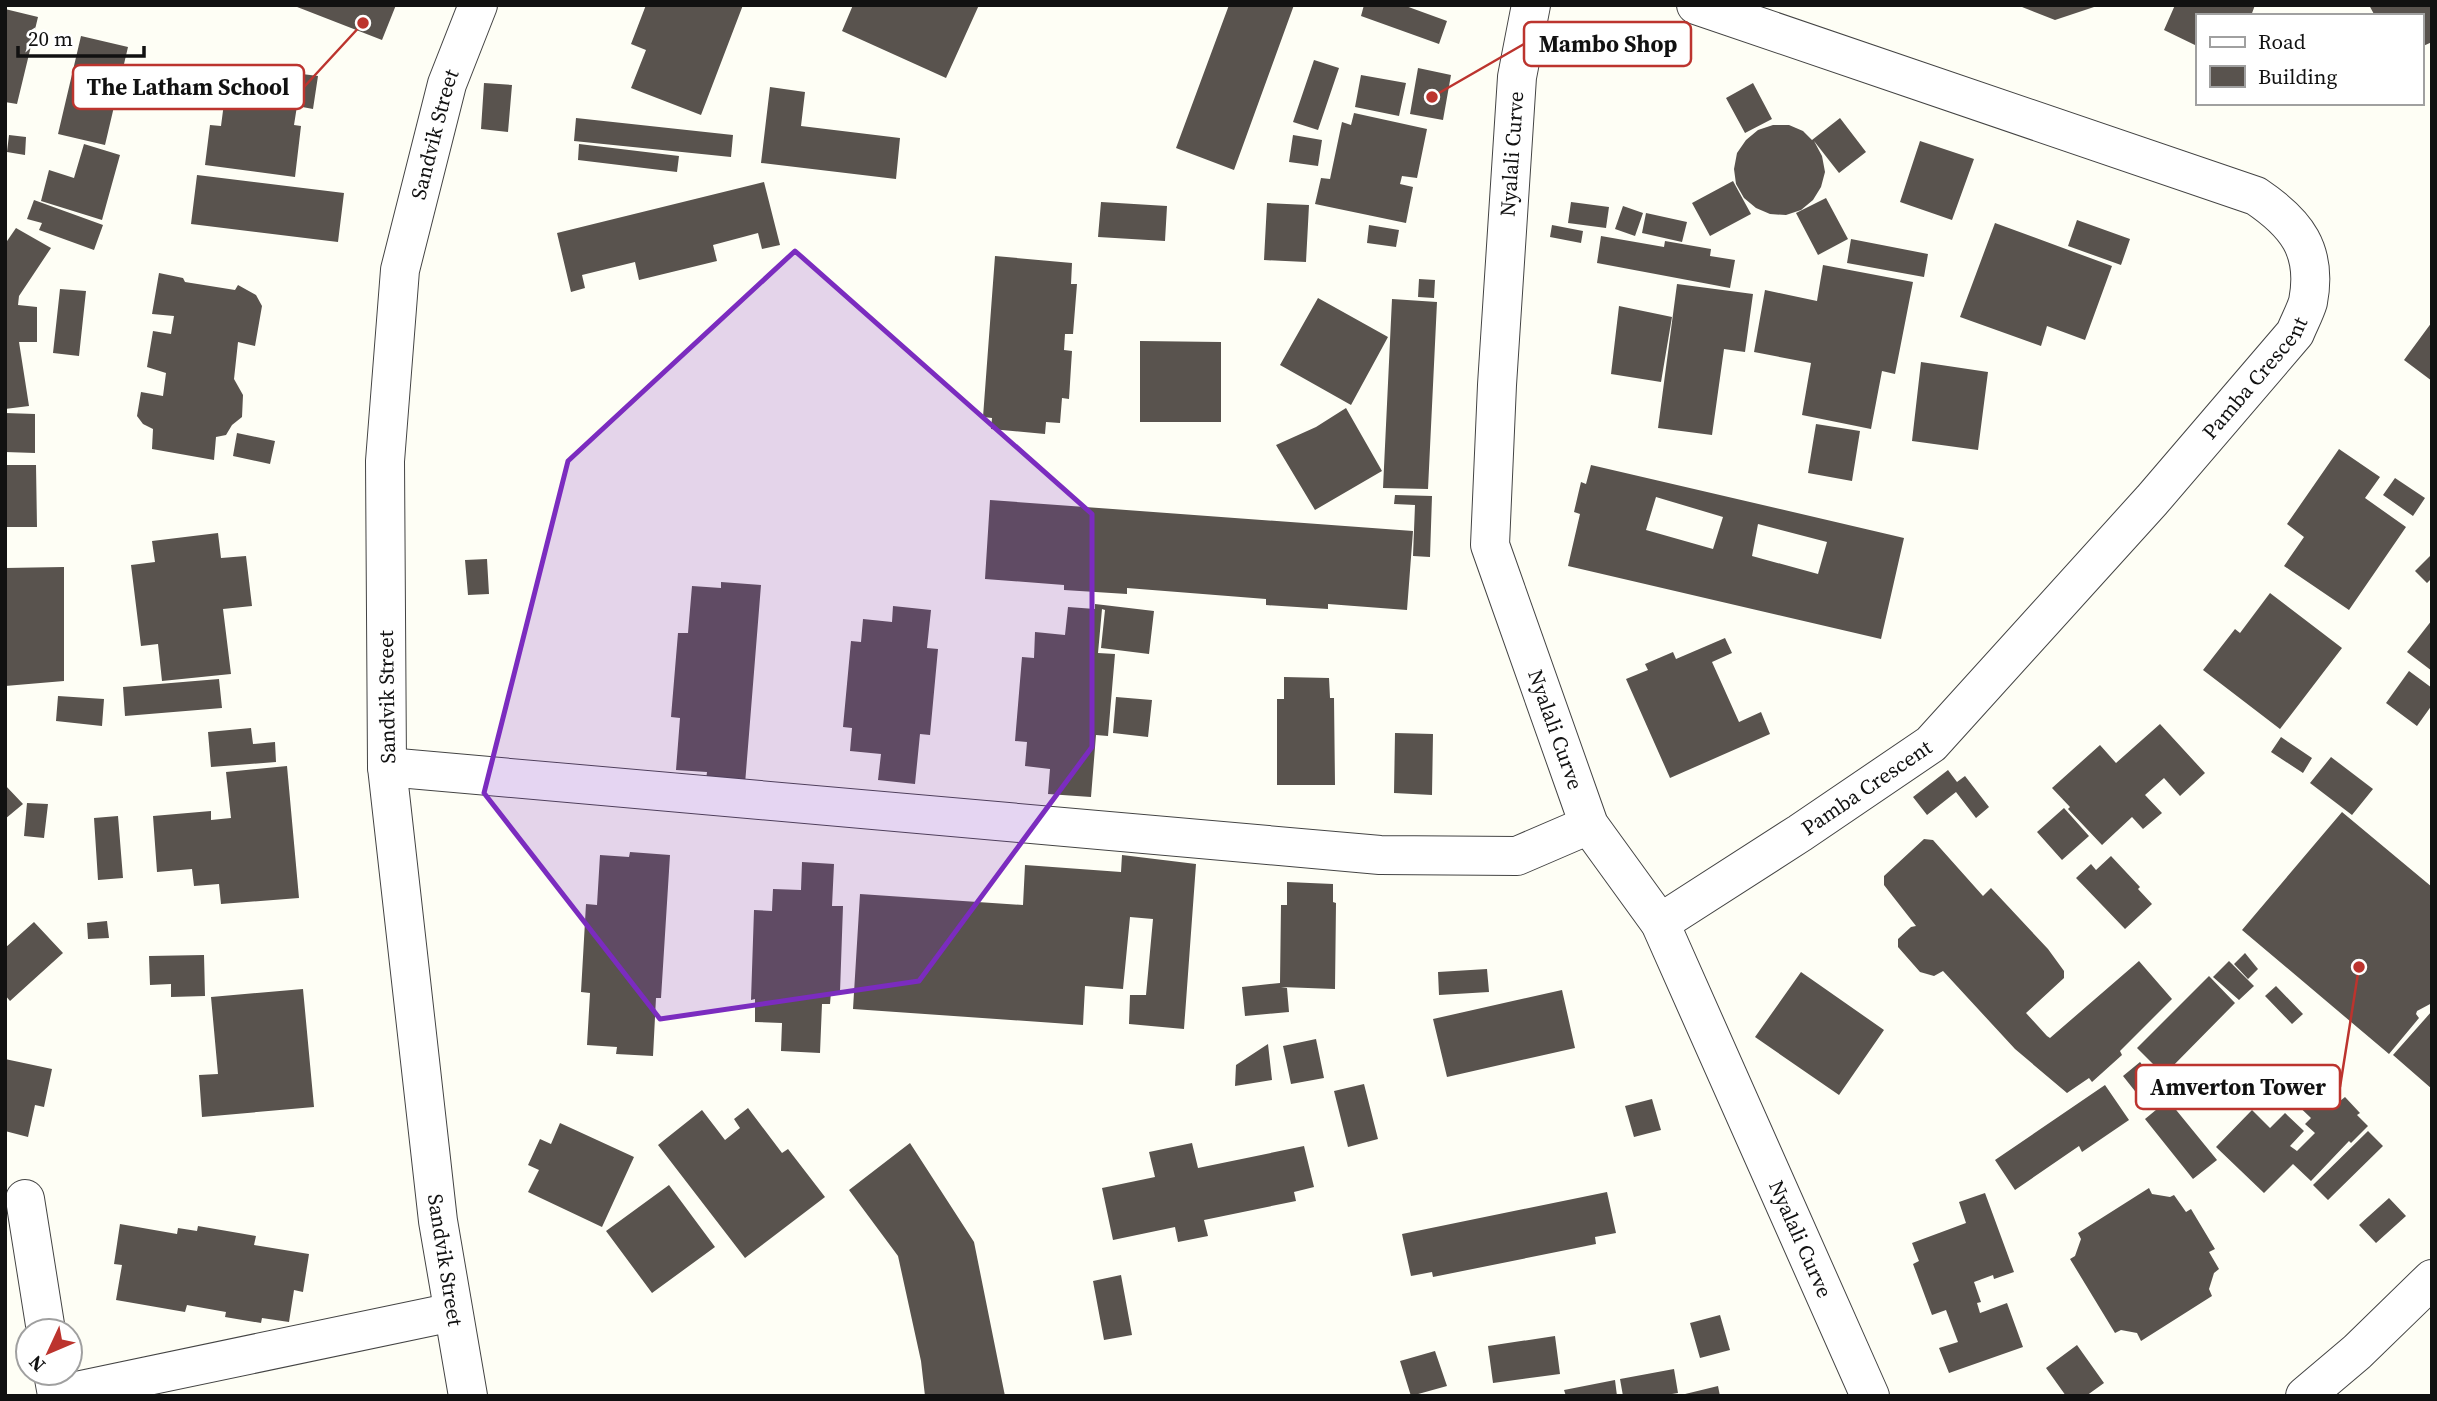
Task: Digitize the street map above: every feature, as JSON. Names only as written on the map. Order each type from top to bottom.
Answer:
[{"type":"street","name":"Sandvik Street","points":[[468,1396],[438,1221],[387,767],[385,461],[400,270],[447,84],[478,5]]},
{"type":"street","name":"Nyalali Curve","points":[[1531,5],[1517,77],[1497,385],[1490,545],[1589,825],[1660,923],[1870,1396]]},
{"type":"street","name":"Pamba Crescent","points":[[1660,923],[1931,744],[2152,500],[2295,333],[2308,303],[2309,273],[2306,249],[2282,213],[2256,196],[1696,5]]},
{"type":"street","points":[[387,767],[1380,855],[1517,856],[1589,825]]},
{"type":"street","points":[[25,1199],[44,1317]]},
{"type":"street","points":[[2305,1396],[2357,1352],[2432,1279]]},
{"type":"street","points":[[57,1395],[453,1312]]},
{"type":"highlighted area","points":[[795,251],[1092,514],[1092,747],[919,981],[660,1019],[484,793],[568,461]]},
{"type":"building","points":[[292,5],[396,5],[382,40]]},
{"type":"building","points":[[646,5],[743,5],[701,115],[631,88],[646,50],[631,44]]},
{"type":"building","points":[[853,5],[979,5],[946,78],[842,31]]},
{"type":"building","points":[[1229,5],[1294,5],[1234,170],[1176,148]]},
{"type":"building","points":[[1364,5],[1403,5],[1447,21],[1439,44],[1361,16]]},
{"type":"building","points":[[2017,5],[2097,5],[2097,6],[2055,20]]},
{"type":"building","points":[[2175,5],[2255,5],[2252,14],[2196,14],[2196,46],[2164,30]]},
{"type":"building","points":[[2369,5],[2432,5],[2432,42],[2423,46],[2423,14],[2374,14]]},
{"type":"building","points":[[5,9],[38,17],[17,104],[5,102]]},
{"type":"building","points":[[81,36],[128,47],[105,145],[58,134]]},
{"type":"building","points":[[1314,60],[1339,68],[1318,130],[1293,122]]},
{"type":"building","points":[[229,65],[318,76],[313,109],[297,106],[294,125],[301,126],[295,177],[205,165],[210,125],[221,126]]},
{"type":"building","points":[[1418,68],[1451,75],[1443,120],[1410,114]]},
{"type":"building","points":[[1361,75],[1406,83],[1399,116],[1355,107]]},
{"type":"building","points":[[484,83],[512,85],[508,132],[481,129]]},
{"type":"building","points":[[1753,83],[1772,119],[1745,133],[1726,98]]},
{"type":"building","points":[[770,87],[805,92],[801,126],[900,138],[896,179],[761,163]]},
{"type":"building","points":[[1354,113],[1427,129],[1417,178],[1402,176],[1400,184],[1413,187],[1406,223],[1315,204],[1321,178],[1330,179],[1342,122],[1351,125]]},
{"type":"building","points":[[576,118],[733,135],[731,157],[574,141]]},
{"type":"building","points":[[1840,118],[1866,152],[1839,173],[1814,141],[1822,156],[1825,172],[1821,187],[1813,200],[1801,210],[1786,215],[1770,214],[1756,208],[1744,198],[1736,184],[1734,169],[1737,153],[1746,140],[1758,130],[1773,125],[1789,125],[1803,131],[1812,140]]},
{"type":"building","points":[[9,135],[26,137],[25,155],[7,152]]},
{"type":"building","points":[[1293,135],[1322,140],[1318,166],[1289,162]]},
{"type":"building","points":[[1920,141],[1974,159],[1952,220],[1900,202]]},
{"type":"building","points":[[84,144],[120,155],[102,220],[41,201],[49,170],[74,178]]},
{"type":"building","points":[[579,144],[679,156],[677,172],[578,160]]},
{"type":"building","points":[[197,175],[344,193],[338,242],[191,224]]},
{"type":"building","points":[[1733,181],[1751,214],[1710,236],[1692,203]]},
{"type":"building","points":[[764,182],[780,245],[762,249],[758,233],[713,245],[717,261],[639,280],[635,262],[582,275],[585,288],[571,292],[557,233]]},
{"type":"building","points":[[1826,198],[1848,239],[1818,255],[1796,213]]},
{"type":"building","points":[[34,200],[103,225],[94,250],[39,230],[42,223],[27,219]]},
{"type":"building","points":[[1101,202],[1167,206],[1165,241],[1098,237]]},
{"type":"building","points":[[1571,202],[1609,207],[1606,228],[1568,223]]},
{"type":"building","points":[[1267,203],[1309,205],[1306,262],[1264,260]]},
{"type":"building","points":[[1623,206],[1643,213],[1635,236],[1615,229]]},
{"type":"building","points":[[1646,213],[1687,222],[1682,242],[1642,233]]},
{"type":"building","points":[[2077,220],[2130,239],[2121,265],[2068,246]]},
{"type":"building","points":[[1995,223],[2112,266],[2085,340],[2047,326],[2041,346],[1960,317]]},
{"type":"building","points":[[1369,225],[1399,230],[1396,247],[1367,243]]},
{"type":"building","points":[[1552,225],[1583,231],[1581,243],[1550,237]]},
{"type":"building","points":[[16,228],[51,248],[19,296],[18,305],[37,307],[37,342],[19,342],[29,406],[5,409],[5,244]]},
{"type":"building","points":[[1601,236],[1664,247],[1665,241],[1711,249],[1710,256],[1735,260],[1730,288],[1597,263]]},
{"type":"building","points":[[1851,239],[1928,254],[1924,277],[1847,263]]},
{"type":"building","points":[[995,256],[1072,263],[1071,284],[1077,284],[1073,334],[1065,334],[1064,350],[1072,351],[1069,399],[1062,398],[1060,423],[1046,422],[1045,434],[991,429],[992,418],[983,417]]},
{"type":"building","points":[[1823,265],[1913,282],[1895,374],[1882,371],[1871,429],[1802,415],[1811,363],[1754,352],[1765,290],[1817,301]]},
{"type":"building","points":[[159,273],[183,278],[185,282],[235,290],[238,285],[256,295],[262,306],[255,346],[238,342],[234,379],[243,395],[242,417],[232,425],[226,435],[216,437],[214,460],[152,449],[153,429],[143,424],[137,416],[141,392],[163,396],[166,373],[147,367],[153,331],[171,334],[174,316],[152,314]]},
{"type":"building","points":[[1419,279],[1435,280],[1434,298],[1418,297]]},
{"type":"building","points":[[1677,284],[1753,294],[1745,352],[1724,349],[1712,435],[1658,428]]},
{"type":"building","points":[[60,289],[86,291],[79,356],[53,353]]},
{"type":"building","points":[[1318,298],[1388,337],[1351,405],[1280,365]]},
{"type":"building","points":[[1392,299],[1437,302],[1428,489],[1383,488]]},
{"type":"building","points":[[1619,306],[1672,317],[1661,382],[1611,374]]},
{"type":"building","points":[[2432,322],[2432,381],[2404,360]]},
{"type":"building","points":[[1140,341],[1221,342],[1221,422],[1140,422]]},
{"type":"building","points":[[1921,362],[1988,372],[1978,450],[1912,441]]},
{"type":"building","points":[[1346,408],[1382,471],[1315,510],[1276,445],[1316,427]]},
{"type":"building","points":[[5,413],[35,414],[35,453],[5,452]]},
{"type":"building","points":[[1816,424],[1860,431],[1852,481],[1808,473]]},
{"type":"building","points":[[237,433],[275,441],[270,464],[233,456]]},
{"type":"building","points":[[2339,449],[2380,477],[2365,498],[2406,527],[2349,610],[2284,566],[2304,537],[2287,524]]},
{"type":"building","points":[[5,465],[36,465],[37,527],[5,527]]},
{"type":"building","points":[[1591,465],[1904,538],[1881,639],[1568,566],[1580,514],[1574,512],[1581,482],[1586,484]],"holes":[[[1656,497],[1723,517],[1713,549],[1646,530]],[[1758,524],[1827,542],[1818,574],[1752,556]]]},
{"type":"building","points":[[2395,478],[2425,498],[2413,516],[2383,495]]},
{"type":"building","points":[[1395,495],[1432,496],[1430,557],[1413,556],[1415,505],[1394,504]]},
{"type":"building","points":[[990,500],[1413,531],[1407,610],[1328,604],[1328,609],[1266,605],[1266,599],[1127,588],[1127,594],[1064,590],[1064,585],[985,579]]},
{"type":"building","points":[[218,533],[221,558],[246,556],[252,606],[223,609],[231,674],[162,681],[158,644],[141,646],[131,565],[155,562],[152,541]]},
{"type":"building","points":[[2432,554],[2432,578],[2427,583],[2415,571]]},
{"type":"building","points":[[487,559],[489,594],[468,595],[465,560]]},
{"type":"building","points":[[64,567],[64,681],[5,686],[5,568]]},
{"type":"building","points":[[721,582],[761,585],[745,784],[706,780],[707,772],[676,770],[680,718],[671,717],[678,633],[688,633],[692,586],[721,588]]},
{"type":"building","points":[[2270,593],[2342,648],[2280,729],[2203,670],[2235,629],[2240,633]]},
{"type":"building","points":[[1095,604],[1154,611],[1149,654],[1101,648],[1105,610],[1102,609],[1098,653],[1115,654],[1108,736],[1096,735],[1091,797],[1048,794],[1050,769],[1025,766],[1027,742],[1015,741],[1022,657],[1034,658],[1035,632],[1065,635],[1068,607],[1095,609]]},
{"type":"building","points":[[893,606],[931,610],[927,648],[938,649],[930,735],[920,734],[915,784],[878,780],[881,754],[850,751],[852,728],[843,727],[851,641],[861,642],[863,619],[892,622]]},
{"type":"building","points":[[2432,620],[2432,671],[2407,652]]},
{"type":"building","points":[[1725,638],[1732,653],[1712,662],[1739,722],[1761,712],[1770,734],[1670,778],[1626,679],[1648,670],[1645,664],[1673,652],[1676,659]]},
{"type":"building","points":[[2409,671],[2432,688],[2432,705],[2417,726],[2386,703]]},
{"type":"building","points":[[1284,677],[1329,678],[1330,698],[1334,698],[1335,785],[1277,785],[1277,699],[1284,699]]},
{"type":"building","points":[[219,679],[222,708],[125,716],[123,687]]},
{"type":"building","points":[[58,696],[104,699],[102,726],[56,721]]},
{"type":"building","points":[[1116,697],[1152,700],[1148,737],[1113,733]]},
{"type":"building","points":[[2160,724],[2205,773],[2180,796],[2164,778],[2145,795],[2162,813],[2143,829],[2132,817],[2102,845],[2052,788],[2100,745],[2116,763]]},
{"type":"building","points":[[251,728],[253,744],[275,742],[276,762],[211,767],[208,732]]},
{"type":"building","points":[[1395,733],[1433,734],[1432,795],[1394,793]]},
{"type":"building","points":[[2281,737],[2312,758],[2303,773],[2271,752]]},
{"type":"building","points":[[2331,757],[2373,789],[2352,815],[2310,783]]},
{"type":"building","points":[[287,766],[299,898],[221,904],[219,884],[194,886],[192,869],[157,872],[153,816],[211,811],[211,820],[231,818],[226,772]]},
{"type":"building","points":[[1948,770],[1957,782],[1965,776],[1989,807],[1976,818],[1956,792],[1927,815],[1913,797]]},
{"type":"building","points":[[5,785],[23,804],[5,819]]},
{"type":"building","points":[[27,803],[48,804],[44,838],[24,836]]},
{"type":"building","points":[[2064,808],[2089,836],[2062,860],[2037,832]]},
{"type":"building","points":[[2342,812],[2432,887],[2432,1003],[2417,1011],[2419,1018],[2389,1054],[2242,930]]},
{"type":"building","points":[[118,816],[123,878],[98,880],[94,818]]},
{"type":"building","points":[[1924,839],[1933,840],[1983,896],[1991,888],[2048,949],[2064,971],[2064,978],[2026,1013],[2050,1038],[2139,961],[2172,999],[2120,1051],[2122,1055],[2092,1082],[2089,1078],[2067,1093],[2015,1049],[1943,971],[1934,976],[1920,972],[1898,947],[1898,939],[1911,927],[1916,926],[1884,885],[1884,876]]},
{"type":"building","points":[[630,852],[670,855],[661,998],[656,998],[653,1056],[616,1054],[617,1047],[587,1045],[590,993],[581,992],[586,904],[597,905],[600,855],[629,857]]},
{"type":"building","points":[[1122,855],[1196,864],[1184,1029],[1129,1024],[1130,995],[1146,995],[1153,919],[1130,917],[1123,989],[1085,986],[1083,1025],[853,1009],[860,894],[1023,905],[1025,865],[1121,872]]},
{"type":"building","points":[[2111,856],[2152,904],[2125,929],[2076,878],[2091,864],[2096,870]]},
{"type":"building","points":[[802,862],[834,864],[832,906],[843,906],[840,992],[831,992],[830,1004],[822,1004],[820,1053],[781,1051],[782,1023],[755,1022],[755,999],[751,1000],[754,910],[772,911],[773,889],[801,890]]},
{"type":"building","points":[[1287,882],[1333,884],[1333,902],[1336,903],[1335,989],[1281,987],[1287,988],[1289,1012],[1245,1016],[1242,987],[1280,983],[1281,905],[1287,905]]},
{"type":"building","points":[[107,921],[109,938],[88,939],[87,923]]},
{"type":"building","points":[[34,922],[63,953],[10,1001],[5,995],[5,948]]},
{"type":"building","points":[[2245,953],[2258,969],[2248,979],[2234,964]]},
{"type":"building","points":[[204,955],[205,996],[171,997],[171,984],[150,985],[149,956]]},
{"type":"building","points":[[2229,961],[2254,986],[2239,1000],[2213,977]]},
{"type":"building","points":[[1487,969],[1489,992],[1439,995],[1438,972]]},
{"type":"building","points":[[1801,972],[1884,1030],[1839,1095],[1755,1037]]},
{"type":"building","points":[[2209,976],[2235,1003],[2164,1075],[2137,1048]]},
{"type":"building","points":[[2276,986],[2303,1014],[2292,1024],[2265,996]]},
{"type":"building","points":[[303,989],[314,1107],[202,1117],[199,1075],[218,1074],[211,997]]},
{"type":"building","points":[[1562,990],[1575,1048],[1447,1077],[1433,1019]]},
{"type":"building","points":[[2432,1011],[2432,1089],[2393,1055]]},
{"type":"building","points":[[1316,1039],[1324,1078],[1291,1084],[1283,1046]]},
{"type":"building","points":[[1268,1044],[1272,1080],[1235,1086],[1236,1065]]},
{"type":"building","points":[[5,1059],[52,1069],[44,1107],[35,1105],[28,1137],[5,1131]]},
{"type":"building","points":[[2140,1062],[2168,1097],[2150,1110],[2123,1076]]},
{"type":"building","points":[[2303,1065],[2340,1101],[2345,1097],[2368,1126],[2351,1143],[2349,1141],[2311,1181],[2293,1164],[2264,1193],[2216,1147],[2252,1110],[2270,1128],[2285,1113],[2304,1131],[2290,1146],[2297,1151],[2315,1133],[2305,1124],[2311,1118],[2292,1100],[2298,1094],[2291,1086],[2294,1083],[2290,1079]]},
{"type":"building","points":[[1364,1084],[1378,1139],[1348,1147],[1334,1091]]},
{"type":"building","points":[[2105,1085],[2129,1120],[2082,1152],[2079,1146],[2015,1190],[1995,1160]]},
{"type":"building","points":[[1652,1099],[1661,1130],[1634,1137],[1625,1106]]},
{"type":"building","points":[[2168,1100],[2217,1160],[2193,1179],[2145,1119]]},
{"type":"building","points":[[748,1108],[782,1153],[788,1149],[825,1197],[745,1258],[658,1145],[702,1110],[725,1140],[740,1128],[734,1119]]},
{"type":"building","points":[[560,1123],[634,1157],[602,1227],[528,1192],[539,1170],[528,1165],[540,1139],[551,1144]]},
{"type":"building","points":[[2368,1131],[2383,1146],[2328,1200],[2313,1185]]},
{"type":"building","points":[[910,1143],[974,1242],[1005,1396],[925,1396],[921,1361],[898,1256],[849,1190]]},
{"type":"building","points":[[1192,1143],[1198,1168],[1304,1146],[1314,1187],[1294,1192],[1296,1201],[1204,1220],[1208,1236],[1178,1242],[1175,1227],[1113,1240],[1102,1188],[1155,1177],[1149,1152]]},
{"type":"building","points":[[669,1185],[715,1247],[652,1293],[606,1231]]},
{"type":"building","points":[[2149,1188],[2152,1194],[2170,1197],[2174,1195],[2186,1212],[2191,1209],[2215,1249],[2209,1252],[2219,1269],[2214,1273],[2209,1289],[2212,1296],[2141,1341],[2137,1333],[2121,1330],[2115,1333],[2070,1259],[2075,1256],[2081,1239],[2078,1233]]},
{"type":"building","points":[[1607,1192],[1616,1233],[1595,1237],[1596,1244],[1433,1277],[1432,1272],[1411,1276],[1402,1234]]},
{"type":"building","points":[[1985,1193],[2014,1272],[1994,1279],[1993,1275],[1974,1282],[1981,1302],[1977,1303],[1980,1313],[2007,1303],[2023,1347],[1949,1373],[1939,1348],[1958,1342],[1946,1310],[1932,1315],[1913,1264],[1919,1261],[1912,1243],[1966,1223],[1959,1202]]},
{"type":"building","points":[[2389,1198],[2406,1216],[2376,1243],[2359,1225]]},
{"type":"building","points":[[120,1224],[177,1234],[178,1228],[197,1231],[198,1226],[256,1236],[254,1245],[309,1254],[303,1292],[294,1290],[289,1322],[262,1318],[261,1323],[225,1317],[226,1312],[187,1305],[185,1312],[116,1300],[122,1265],[114,1264]]},
{"type":"building","points":[[1121,1275],[1132,1335],[1104,1340],[1093,1281]]},
{"type":"building","points":[[1720,1315],[1730,1350],[1700,1358],[1690,1323]]},
{"type":"building","points":[[1555,1336],[1560,1374],[1493,1383],[1488,1346]]},
{"type":"building","points":[[2077,1345],[2104,1383],[2086,1396],[2066,1396],[2046,1368]]},
{"type":"building","points":[[1435,1351],[1447,1386],[1411,1396],[1400,1361]]},
{"type":"building","points":[[1674,1369],[1678,1393],[1623,1396],[1620,1379]]},
{"type":"building","points":[[1615,1380],[1617,1396],[1566,1396],[1564,1390]]},
{"type":"building","points":[[1718,1386],[1720,1396],[1681,1396],[1681,1395]]},
{"type":"place","name":"The Latham School","points":[[363,23]]},
{"type":"place","name":"Mambo Shop","points":[[1432,97]]},
{"type":"place","name":"Amverton Tower","points":[[2359,967]]}]
